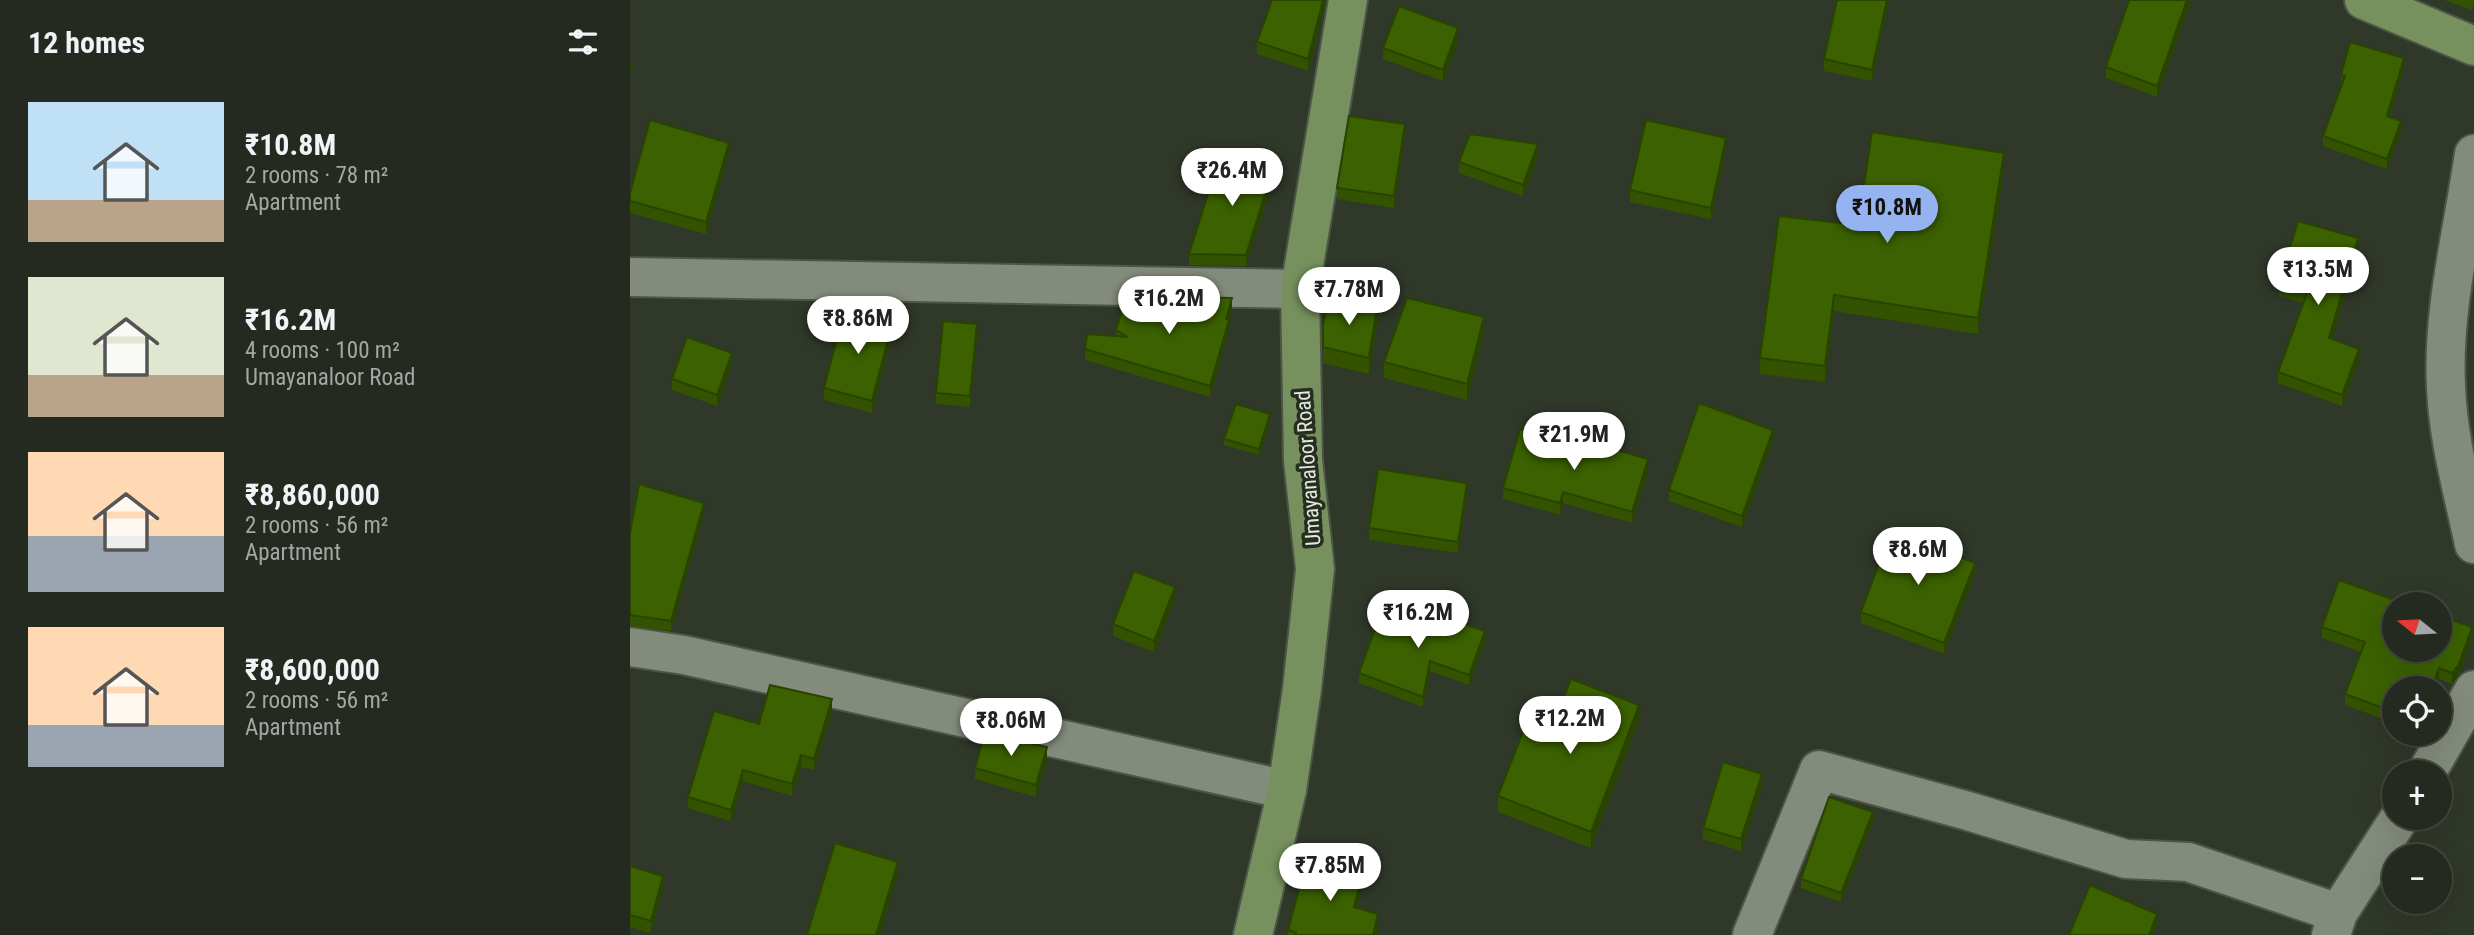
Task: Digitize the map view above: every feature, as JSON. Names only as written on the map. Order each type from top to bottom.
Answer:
[{"type":"main road","name":"Umayanaloor Road","points":[[1253,935],[1287,790],[1303,690],[1315,569],[1303,460],[1300,289],[1348,0]]},
{"type":"main road","points":[[2364,0],[2474,46]]},
{"type":"street","points":[[2474,154],[2446,342],[2446,387],[2451,434],[2474,544]]},
{"type":"street","points":[[630,277],[1300,289]]},
{"type":"street","points":[[630,648],[684,655],[1287,790]]},
{"type":"street","points":[[2434,760],[2474,690]]},
{"type":"street","points":[[1752,935],[1819,770],[1968,811],[2126,859],[2188,862],[2334,924],[2392,830]]},
{"type":"building","points":[[1272,0],[1323,0],[1308,59],[1257,42]]},
{"type":"building","points":[[1837,0],[1887,0],[1872,70],[1824,59]]},
{"type":"building","points":[[2129,0],[2187,0],[2157,86],[2106,67]]},
{"type":"building","points":[[1399,6],[1458,28],[1443,70],[1383,48]]},
{"type":"building","points":[[2350,42],[2404,58],[2387,116],[2401,121],[2387,159],[2323,136],[2345,76],[2341,75]]},
{"type":"building","points":[[1349,116],[1405,124],[1394,196],[1337,188]]},
{"type":"building","points":[[650,120],[729,143],[706,222],[630,201]]},
{"type":"building","points":[[1646,120],[1726,138],[1711,208],[1630,190]]},
{"type":"building","points":[[1872,132],[2004,153],[1978,318],[1834,295],[1825,366],[1760,358],[1779,216],[1858,225]]},
{"type":"building","points":[[1470,134],[1538,144],[1523,185],[1459,162]]},
{"type":"building","points":[[1221,153],[1273,169],[1246,255],[1189,254]]},
{"type":"building","points":[[2298,221],[2358,238],[2329,338],[2359,349],[2342,395],[2278,372],[2307,293],[2279,285]]},
{"type":"building","points":[[1331,295],[1377,307],[1369,358],[1323,347],[1323,324]]},
{"type":"building","points":[[1126,296],[1152,297],[1174,303],[1176,297],[1232,298],[1226,319],[1229,320],[1210,386],[1085,349],[1087,334],[1128,337],[1116,330]]},
{"type":"building","points":[[1407,298],[1484,317],[1467,384],[1384,362]]},
{"type":"building","points":[[844,312],[892,324],[872,401],[824,388]]},
{"type":"building","points":[[943,321],[977,324],[970,396],[936,393]]},
{"type":"building","points":[[687,337],[732,353],[717,395],[672,379]]},
{"type":"building","points":[[1699,403],[1773,430],[1742,516],[1669,490]]},
{"type":"building","points":[[1236,404],[1270,414],[1259,449],[1224,439]]},
{"type":"building","points":[[1520,429],[1604,453],[1606,447],[1648,459],[1632,512],[1563,492],[1560,503],[1503,488]]},
{"type":"building","points":[[1378,469],[1467,483],[1458,542],[1369,528]]},
{"type":"building","points":[[639,484],[704,503],[671,621],[630,615],[630,533]]},
{"type":"building","points":[[1891,531],[1975,563],[1944,643],[1861,612]]},
{"type":"building","points":[[1134,571],[1175,587],[1154,641],[1113,624]]},
{"type":"building","points":[[2339,580],[2382,595],[2382,662],[2452,662],[2452,620],[2472,627],[2459,664],[2452,673],[2439,668],[2436,676],[2382,676],[2382,708],[2345,694],[2365,642],[2322,627]]},
{"type":"building","points":[[1383,607],[1444,630],[1448,619],[1485,631],[1469,675],[1430,661],[1423,697],[1359,673]]},
{"type":"building","points":[[1571,679],[1639,705],[1591,832],[1498,796],[1533,706],[1557,715]]},
{"type":"building","points":[[770,685],[832,699],[814,759],[801,755],[792,784],[743,770],[731,810],[688,797],[714,711],[759,724]]},
{"type":"building","points":[[985,733],[1047,747],[1036,785],[975,768]]},
{"type":"building","points":[[1723,762],[1762,774],[1741,839],[1703,828]]},
{"type":"building","points":[[1829,797],[1873,812],[1841,893],[1801,879]]},
{"type":"building","points":[[835,843],[898,862],[876,935],[807,935]]},
{"type":"building","points":[[1307,859],[1362,874],[1354,907],[1378,914],[1373,935],[1295,935],[1296,932],[1288,930]]},
{"type":"building","points":[[630,866],[663,876],[651,921],[630,915]]},
{"type":"building","points":[[2090,885],[2157,914],[2149,935],[2069,935]]}]
